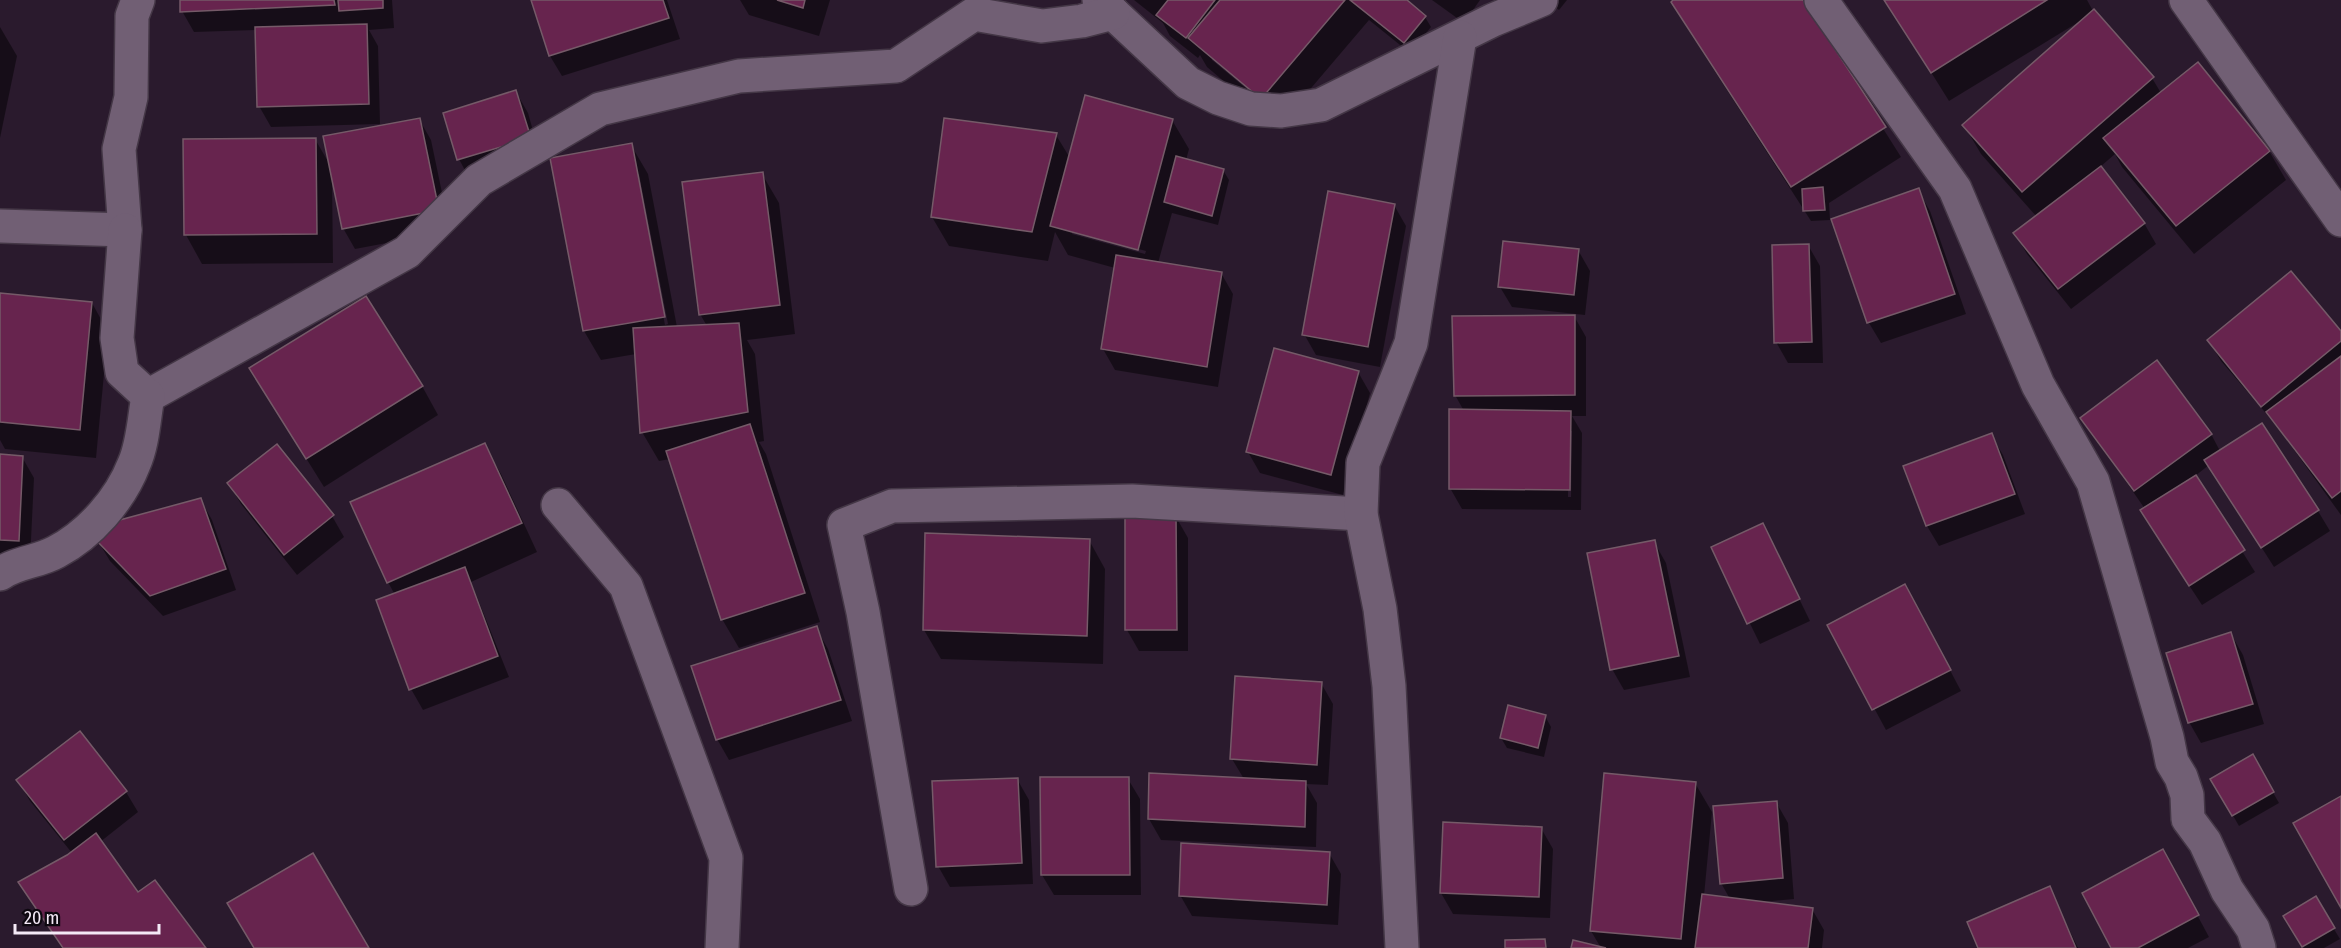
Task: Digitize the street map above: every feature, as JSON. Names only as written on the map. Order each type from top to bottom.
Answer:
[{"type":"street","points":[[138,0],[132,16],[131,97],[119,149],[125,230],[117,338],[122,372],[148,396]]},
{"type":"street","points":[[0,574],[8,568],[55,553],[90,527],[113,503],[135,463],[148,396],[407,252],[479,180],[600,109],[739,76],[896,66],[974,14],[1042,26],[1082,21],[1106,7],[1188,83],[1218,98],[1251,109],[1281,111],[1321,105],[1493,20],[1541,0]]},
{"type":"street","points":[[1821,0],[1955,189],[2038,385],[2093,482],[2167,737],[2172,762],[2181,777],[2187,795],[2188,819],[2205,842],[2227,890],[2253,929],[2259,948]]},
{"type":"street","points":[[2186,0],[2341,220]]},
{"type":"street","points":[[1402,948],[1389,686],[1380,609],[1361,514],[1362,463],[1411,343],[1460,37]]},
{"type":"street","points":[[0,226],[125,230]]},
{"type":"street","points":[[911,889],[863,612],[844,525],[891,506],[1132,501],[1361,514]]},
{"type":"street","points":[[558,505],[626,586],[642,627],[726,858],[722,948]]},
{"type":"building","points":[[180,0],[334,0],[335,5],[180,12]]},
{"type":"building","points":[[338,0],[383,0],[383,8],[339,11]]},
{"type":"building","points":[[531,0],[663,0],[669,18],[549,56]]},
{"type":"building","points":[[777,0],[805,0],[803,8]]},
{"type":"building","points":[[1168,0],[1215,0],[1186,38],[1156,15]]},
{"type":"building","points":[[1220,0],[1345,0],[1261,99],[1188,38]]},
{"type":"building","points":[[1350,0],[1407,0],[1426,16],[1404,43]]},
{"type":"building","points":[[1673,0],[1803,0],[1886,127],[1791,187],[1671,2]]},
{"type":"building","points":[[1884,0],[2047,0],[1931,73]]},
{"type":"building","points":[[2094,9],[2154,77],[2022,192],[1962,125]]},
{"type":"building","points":[[367,24],[369,104],[257,107],[255,27]]},
{"type":"building","points":[[2198,62],[2270,151],[2176,226],[2103,138]]},
{"type":"building","points":[[516,90],[531,138],[457,160],[443,113]]},
{"type":"building","points":[[1085,95],[1173,119],[1138,250],[1050,226]]},
{"type":"building","points":[[420,118],[439,210],[342,229],[323,136]]},
{"type":"building","points":[[944,118],[1057,133],[1032,232],[931,217]]},
{"type":"building","points":[[316,138],[317,234],[184,235],[183,139]]},
{"type":"building","points":[[632,143],[665,317],[583,331],[550,158]]},
{"type":"building","points":[[1176,156],[1224,169],[1212,216],[1164,202]]},
{"type":"building","points":[[2101,166],[2145,223],[2058,289],[2013,233]]},
{"type":"building","points":[[763,172],[780,305],[699,315],[682,182]]},
{"type":"building","points":[[1823,187],[1825,210],[1803,211],[1802,189]]},
{"type":"building","points":[[1919,188],[1955,294],[1867,323],[1831,219]]},
{"type":"building","points":[[1328,191],[1395,204],[1368,347],[1302,335]]},
{"type":"building","points":[[1503,241],[1579,249],[1574,295],[1498,287]]},
{"type":"building","points":[[1809,244],[1812,342],[1774,343],[1772,245]]},
{"type":"building","points":[[1116,255],[1222,272],[1207,367],[1101,349]]},
{"type":"building","points":[[2291,271],[2341,331],[2341,341],[2261,407],[2207,340]]},
{"type":"building","points":[[0,293],[92,302],[80,430],[0,422]]},
{"type":"building","points":[[366,296],[423,386],[306,459],[249,368]]},
{"type":"building","points":[[1575,315],[1575,395],[1454,396],[1452,316]]},
{"type":"building","points":[[739,323],[748,412],[640,433],[633,328]]},
{"type":"building","points":[[1274,348],[1359,371],[1331,475],[1246,452]]},
{"type":"building","points":[[2341,356],[2341,491],[2332,498],[2266,412]]},
{"type":"building","points":[[2157,360],[2212,434],[2134,491],[2080,418]]},
{"type":"building","points":[[1449,409],[1571,411],[1570,490],[1449,489]]},
{"type":"building","points":[[2262,423],[2319,510],[2261,548],[2204,460]]},
{"type":"building","points":[[750,424],[805,593],[721,620],[666,451]]},
{"type":"building","points":[[1992,433],[2015,494],[1926,526],[1903,466]]},
{"type":"building","points":[[485,443],[522,523],[387,583],[350,502]]},
{"type":"building","points":[[277,444],[334,515],[284,555],[227,483]]},
{"type":"building","points":[[0,454],[23,456],[19,541],[0,540]]},
{"type":"building","points":[[2196,475],[2245,550],[2189,586],[2140,510]]},
{"type":"building","points":[[201,498],[226,569],[150,596],[96,540],[116,521]]},
{"type":"building","points":[[1125,515],[1176,515],[1177,630],[1125,630]]},
{"type":"building","points":[[1763,523],[1800,599],[1747,624],[1711,547]]},
{"type":"building","points":[[925,533],[1090,539],[1087,636],[923,630]]},
{"type":"building","points":[[1655,540],[1679,656],[1610,670],[1587,553]]},
{"type":"building","points":[[465,567],[498,656],[409,690],[376,600]]},
{"type":"building","points":[[1905,584],[1951,670],[1872,710],[1827,625]]},
{"type":"building","points":[[817,626],[841,700],[716,740],[691,666]]},
{"type":"building","points":[[2231,632],[2253,704],[2188,723],[2166,653]]},
{"type":"building","points":[[1235,676],[1322,682],[1317,765],[1230,759]]},
{"type":"building","points":[[1508,705],[1546,715],[1538,748],[1500,738]]},
{"type":"building","points":[[80,731],[127,791],[64,840],[16,780]]},
{"type":"building","points":[[2253,754],[2274,792],[2232,816],[2210,779]]},
{"type":"building","points":[[1149,773],[1306,781],[1305,827],[1148,819]]},
{"type":"building","points":[[1604,773],[1696,782],[1681,939],[1590,931]]},
{"type":"building","points":[[1040,777],[1129,777],[1130,875],[1041,875]]},
{"type":"building","points":[[1018,778],[1022,863],[936,867],[932,781]]},
{"type":"building","points":[[2341,796],[2341,908],[2293,823]]},
{"type":"building","points":[[1777,801],[1783,878],[1720,884],[1713,806]]},
{"type":"building","points":[[1443,822],[1542,827],[1539,897],[1440,893]]},
{"type":"building","points":[[96,833],[138,892],[155,880],[206,948],[63,948],[18,882],[67,855]]},
{"type":"building","points":[[1181,843],[1330,852],[1327,905],[1179,896]]},
{"type":"building","points":[[2163,849],[2199,915],[2138,948],[2111,948],[2082,893]]},
{"type":"building","points":[[313,853],[369,948],[254,948],[227,903]]},
{"type":"building","points":[[2050,886],[2076,948],[1978,948],[1967,922]]},
{"type":"building","points":[[1702,894],[1813,908],[1808,948],[1695,948]]},
{"type":"building","points":[[2316,896],[2335,928],[2302,947],[2283,916]]},
{"type":"building","points":[[1545,939],[1546,948],[1505,948],[1505,940]]},
{"type":"building","points":[[1573,940],[1606,948],[1571,948]]}]
